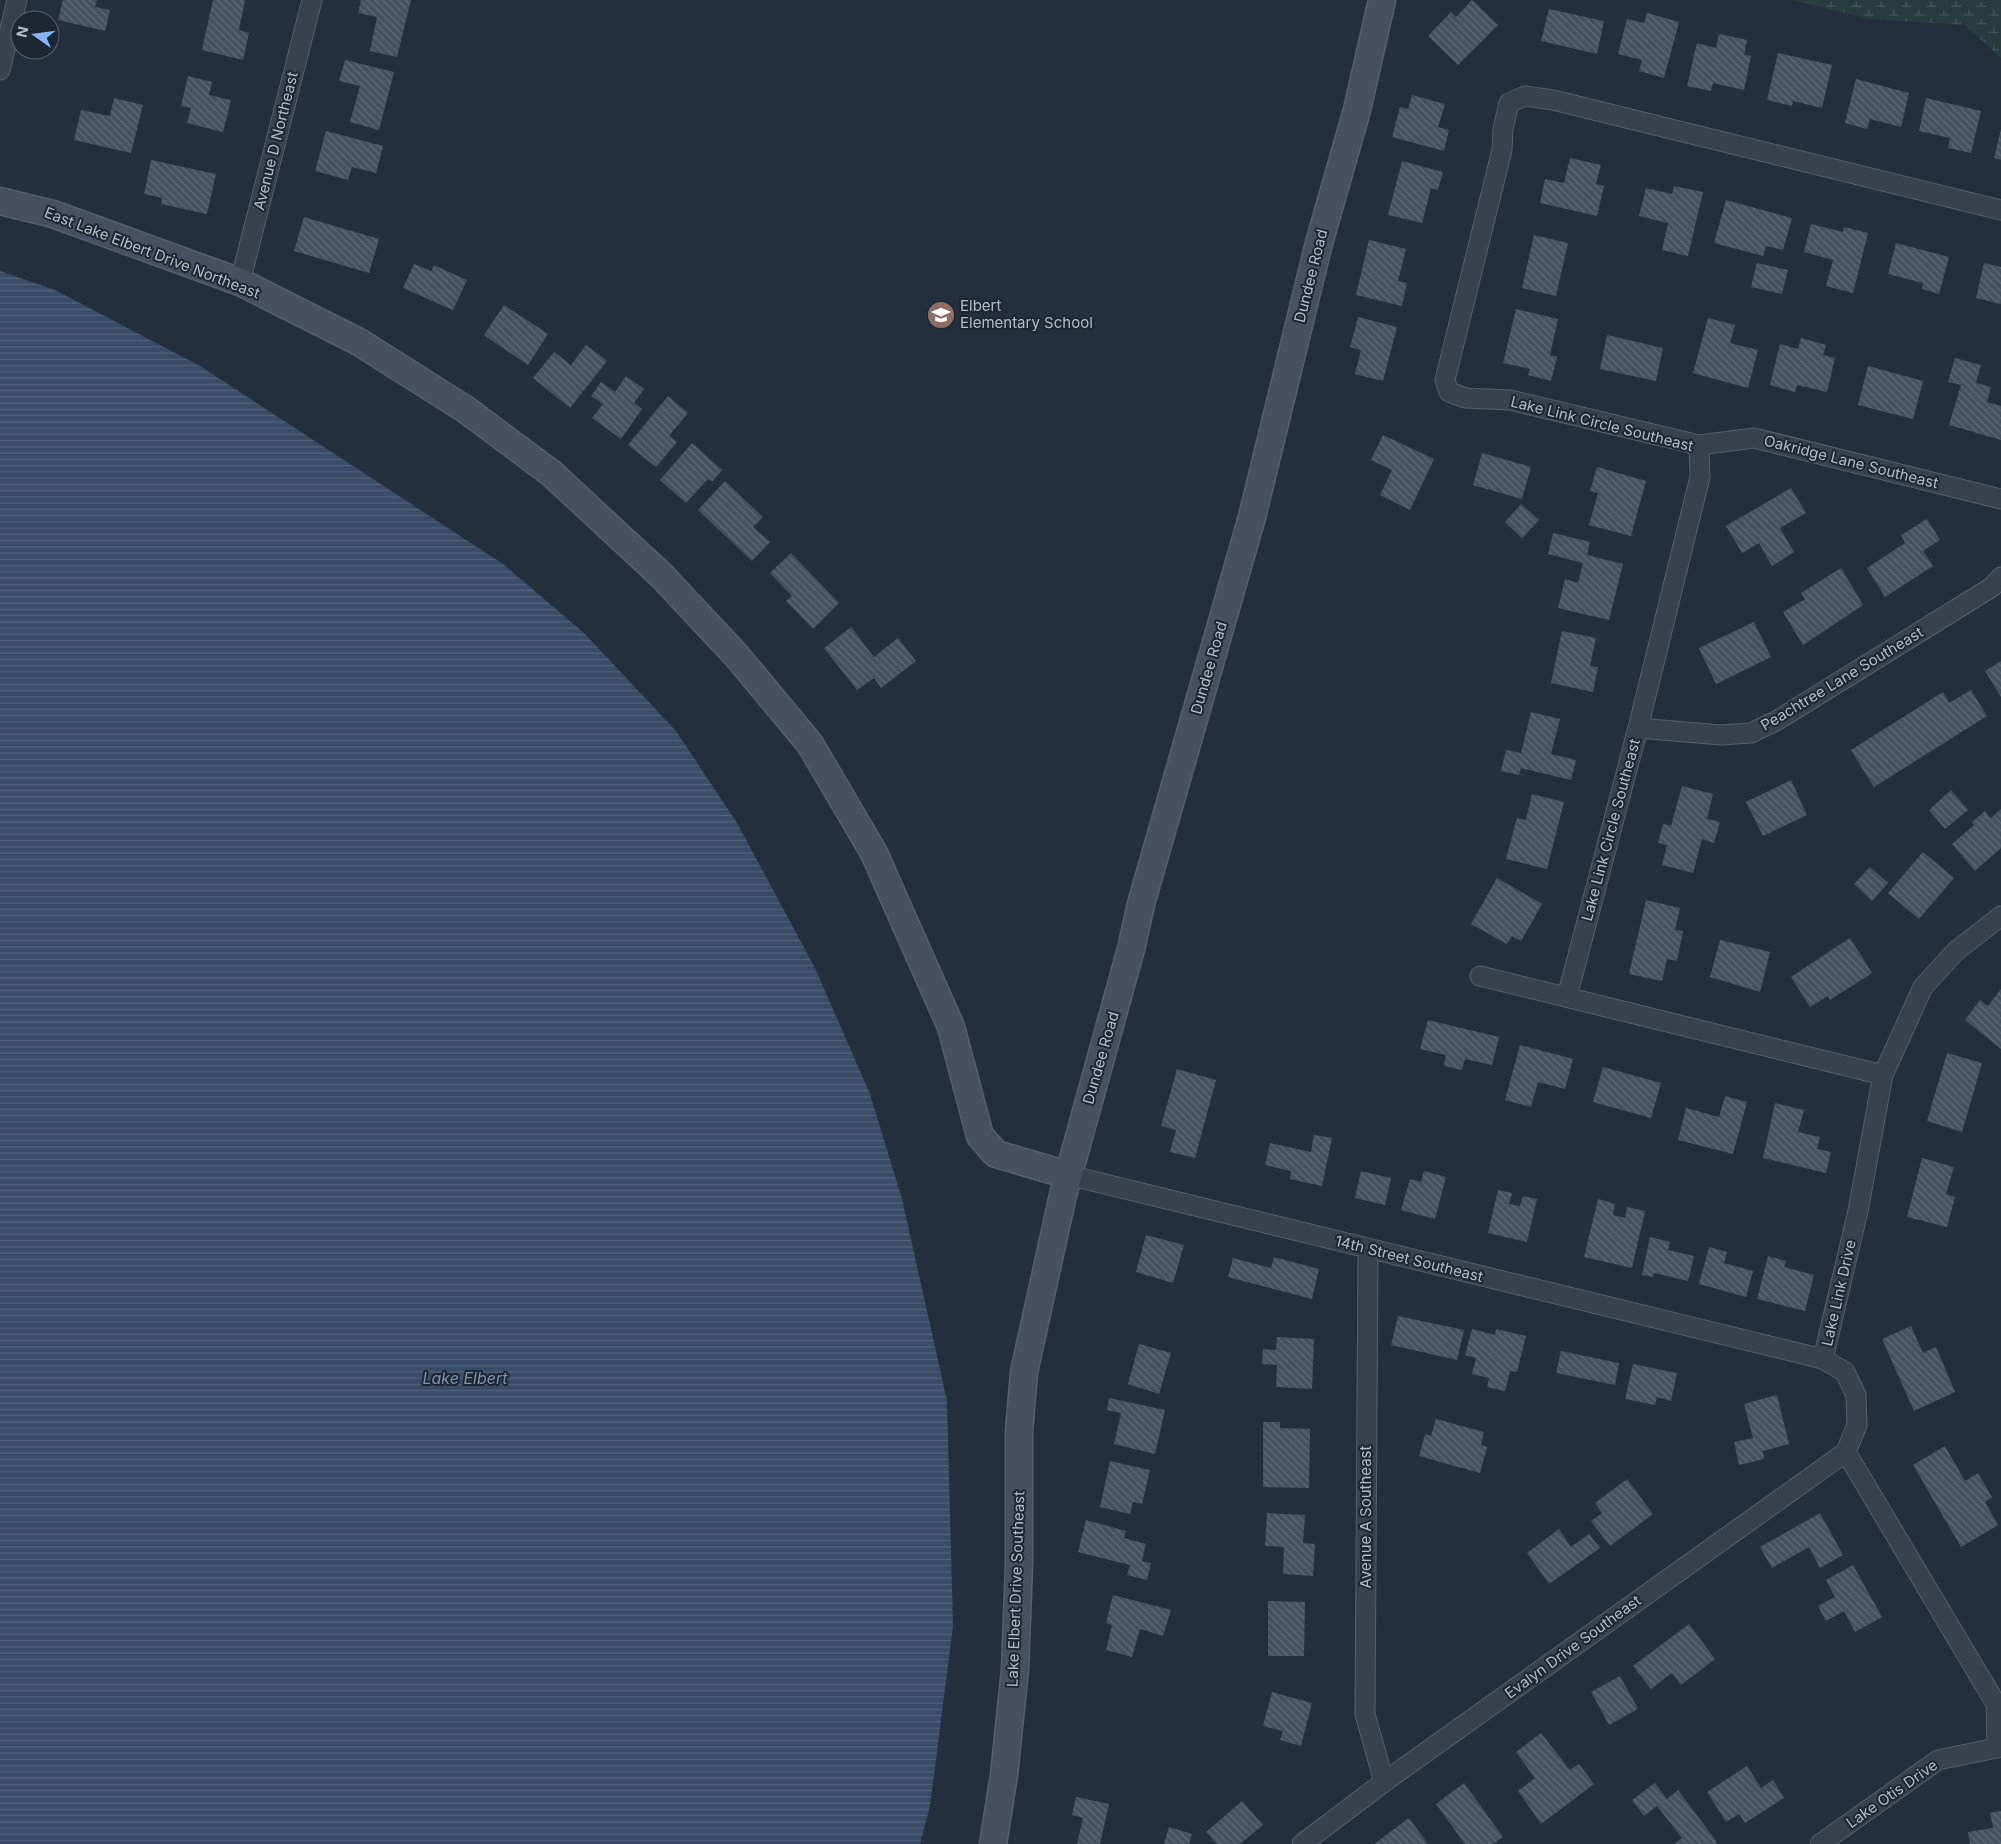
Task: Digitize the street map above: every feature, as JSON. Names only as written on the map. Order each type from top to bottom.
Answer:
[{"type":"main road","name":"Dundee Road","points":[[1032,1334],[1068,1175],[1131,949],[1141,904],[1252,517],[1319,242],[1357,110],[1382,0]]},
{"type":"main road","name":"East Lake Elbert Drive Northeast","points":[[0,201],[53,214],[240,282],[359,342],[464,409],[551,473],[661,574],[736,654],[810,744],[874,853],[951,1027],[980,1136],[996,1154]]},
{"type":"main road","name":"14th Street Southeast","points":[[996,1154],[1068,1175]]},
{"type":"main road","name":"Lake Elbert Drive Southeast","points":[[993,1844],[1004,1775],[1015,1670],[1019,1564],[1019,1432],[1024,1372],[1032,1334]]},
{"type":"street","points":[[0,70],[17,0]]},
{"type":"street","name":"Avenue D Northeast","points":[[240,282],[312,0]]},
{"type":"street","name":"Lake Link Circle Southeast","points":[[1567,997],[1638,728],[1700,478],[1699,445],[1510,400],[1466,398],[1449,392],[1445,380],[1450,354],[1502,150],[1503,129],[1509,103],[1525,96],[1553,100],[2001,210]]},
{"type":"street","name":"Oakridge Lane Southeast","points":[[1699,445],[1754,438],[2001,499]]},
{"type":"street","name":"Peachtree Lane Southeast","points":[[1638,728],[1721,735],[1751,733],[1776,721],[1983,592],[2001,577]]},
{"type":"street","name":"Lake Link Drive","points":[[1846,1452],[1857,1425],[1856,1394],[1845,1372],[1823,1359],[1858,1211],[1883,1075],[1923,987],[1956,951],[2001,916]]},
{"type":"street","points":[[1480,976],[1883,1075]]},
{"type":"street","name":"14th Street Southeast","points":[[1068,1175],[1823,1359]]},
{"type":"street","name":"Avenue A Southeast","points":[[1368,1249],[1365,1714],[1384,1782]]},
{"type":"street","points":[[1846,1452],[1996,1704],[1999,1747]]},
{"type":"street","name":"Evalyn Drive Southeast","points":[[1302,1844],[1384,1782],[1846,1452]]},
{"type":"street","name":"Lake Otis Drive","points":[[1820,1844],[1938,1760],[1999,1747]]},
{"type":"green space","points":[[1792,0],[2001,0],[2001,58],[1965,25],[1870,19]]},
{"type":"water","name":"Lake Elbert","points":[[0,271],[55,290],[200,366],[503,564],[584,633],[676,731],[737,823],[815,968],[870,1094],[902,1199],[947,1401],[953,1626],[930,1806],[920,1844],[0,1844]]},
{"type":"building","points":[[63,0],[97,0],[95,7],[110,10],[105,31],[60,20]]},
{"type":"building","points":[[213,0],[245,0],[239,30],[249,33],[243,60],[202,50]]},
{"type":"building","points":[[361,0],[411,0],[397,57],[370,51],[377,17],[358,13]]},
{"type":"building","points":[[1472,0],[1498,25],[1458,65],[1428,36],[1451,12],[1456,17]]},
{"type":"building","points":[[1549,9],[1604,21],[1597,54],[1541,41]]},
{"type":"building","points":[[1647,13],[1679,22],[1664,78],[1639,71],[1642,60],[1618,54],[1627,19],[1644,23]]},
{"type":"building","points":[[1719,34],[1747,40],[1744,55],[1751,56],[1744,90],[1713,83],[1711,91],[1687,86],[1697,43],[1716,48]]},
{"type":"building","points":[[1778,53],[1832,65],[1822,108],[1793,101],[1792,106],[1767,100]]},
{"type":"building","points":[[345,60],[394,72],[379,130],[350,122],[360,86],[339,81]]},
{"type":"building","points":[[188,76],[212,82],[209,95],[231,100],[223,132],[187,123],[191,108],[181,106]]},
{"type":"building","points":[[1856,79],[1909,93],[1901,127],[1870,119],[1867,129],[1845,123]]},
{"type":"building","points":[[1412,95],[1445,104],[1438,127],[1449,130],[1444,151],[1392,137],[1400,107],[1408,109]]},
{"type":"building","points":[[114,98],[143,105],[131,153],[74,140],[81,110],[110,116]]},
{"type":"building","points":[[1926,98],[1981,111],[1971,153],[1948,148],[1950,138],[1919,131]]},
{"type":"building","points":[[2001,129],[2001,160],[1994,158]]},
{"type":"building","points":[[326,131],[383,146],[376,173],[352,167],[348,180],[315,171]]},
{"type":"building","points":[[1570,158],[1601,165],[1596,184],[1604,186],[1597,216],[1540,203],[1545,179],[1564,183]]},
{"type":"building","points":[[151,160],[216,174],[207,214],[161,204],[162,198],[144,194]]},
{"type":"building","points":[[1402,161],[1443,172],[1438,190],[1431,188],[1422,223],[1388,215]]},
{"type":"building","points":[[1674,186],[1703,192],[1688,256],[1662,250],[1668,223],[1639,216],[1646,188],[1672,194]]},
{"type":"building","points":[[1726,200],[1792,218],[1783,250],[1766,246],[1763,256],[1714,243]]},
{"type":"building","points":[[304,217],[379,239],[369,273],[294,251]]},
{"type":"building","points":[[1811,224],[1843,232],[1844,227],[1868,233],[1853,293],[1826,286],[1833,260],[1804,252]]},
{"type":"building","points":[[1534,235],[1568,243],[1556,296],[1522,288]]},
{"type":"building","points":[[1369,240],[1406,249],[1398,281],[1407,283],[1402,306],[1356,295]]},
{"type":"building","points":[[1896,243],[1949,257],[1939,294],[1922,289],[1923,283],[1888,274]]},
{"type":"building","points":[[1757,263],[1788,270],[1782,294],[1751,287]]},
{"type":"building","points":[[1984,263],[2001,267],[2001,304],[1976,298]]},
{"type":"building","points":[[414,264],[431,271],[434,265],[467,280],[453,310],[403,288]]},
{"type":"building","points":[[504,305],[548,334],[528,365],[484,335]]},
{"type":"building","points":[[1516,309],[1558,319],[1550,355],[1557,357],[1551,381],[1528,375],[1530,369],[1503,363]]},
{"type":"building","points":[[1358,317],[1397,327],[1383,381],[1355,374],[1361,350],[1350,347]]},
{"type":"building","points":[[1708,318],[1735,325],[1730,343],[1758,350],[1748,388],[1693,373]]},
{"type":"building","points":[[1607,335],[1663,348],[1656,381],[1600,369]]},
{"type":"building","points":[[1801,338],[1826,345],[1823,355],[1835,358],[1827,392],[1797,385],[1795,392],[1770,385],[1780,344],[1798,349]]},
{"type":"building","points":[[586,345],[607,361],[570,408],[533,378],[554,352],[571,365]]},
{"type":"building","points":[[1955,358],[1981,365],[1976,383],[1991,387],[1987,402],[2001,406],[2001,440],[1949,425],[1961,385],[1948,382]]},
{"type":"building","points":[[1868,366],[1923,381],[1913,419],[1858,405]]},
{"type":"building","points":[[626,376],[644,389],[634,403],[642,409],[621,439],[592,418],[603,404],[591,396],[601,382],[615,392]]},
{"type":"building","points":[[668,396],[688,413],[669,436],[677,442],[656,467],[628,445]]},
{"type":"building","points":[[1383,435],[1434,459],[1410,510],[1380,495],[1392,470],[1371,460]]},
{"type":"building","points":[[692,443],[722,470],[712,482],[708,479],[686,503],[660,480]]},
{"type":"building","points":[[1482,453],[1531,467],[1522,499],[1473,485]]},
{"type":"building","points":[[1597,467],[1646,481],[1631,536],[1589,525],[1598,493],[1590,491]]},
{"type":"building","points":[[725,481],[763,517],[753,527],[770,542],[752,561],[698,510]]},
{"type":"building","points":[[1791,488],[1806,513],[1780,528],[1794,552],[1772,566],[1759,543],[1742,553],[1726,526]]},
{"type":"building","points":[[1521,504],[1539,520],[1522,538],[1505,522]]},
{"type":"building","points":[[1927,519],[1940,540],[1923,551],[1933,566],[1885,597],[1867,568],[1905,543],[1901,535]]},
{"type":"building","points":[[1553,533],[1590,542],[1587,555],[1623,564],[1609,620],[1558,608],[1565,579],[1578,583],[1583,563],[1548,554]]},
{"type":"building","points":[[791,553],[839,603],[813,629],[786,601],[792,596],[770,573]]},
{"type":"building","points":[[1841,568],[1863,605],[1803,645],[1783,612],[1805,599],[1801,593]]},
{"type":"building","points":[[1754,622],[1771,657],[1716,684],[1699,648]]},
{"type":"building","points":[[851,627],[874,657],[898,638],[916,661],[881,688],[874,678],[857,690],[824,648]]},
{"type":"building","points":[[1562,631],[1596,638],[1590,666],[1598,667],[1593,692],[1551,683]]},
{"type":"building","points":[[2001,661],[2001,697],[1985,671]]},
{"type":"building","points":[[1971,690],[1987,716],[1874,787],[1851,750],[1943,692],[1949,703]]},
{"type":"building","points":[[1531,712],[1560,719],[1551,754],[1576,760],[1571,780],[1521,768],[1519,775],[1501,771],[1506,750],[1521,753]]},
{"type":"building","points":[[1791,780],[1807,815],[1763,836],[1746,802]]},
{"type":"building","points":[[1682,786],[1713,794],[1707,819],[1720,822],[1714,843],[1702,839],[1693,873],[1662,865],[1667,845],[1658,843],[1663,824],[1671,826]]},
{"type":"building","points":[[1951,790],[1968,810],[1945,829],[1929,810]]},
{"type":"building","points":[[1532,794],[1564,802],[1547,869],[1506,859],[1517,818],[1526,820]]},
{"type":"building","points":[[2001,809],[2001,848],[1975,871],[1952,844],[1974,825],[1972,822],[1985,811],[1991,818]]},
{"type":"building","points":[[1923,852],[1954,878],[1919,919],[1888,893]]},
{"type":"building","points":[[1870,867],[1888,883],[1872,901],[1854,884]]},
{"type":"building","points":[[1497,878],[1542,904],[1521,941],[1512,936],[1507,944],[1471,924]]},
{"type":"building","points":[[1646,900],[1680,908],[1675,930],[1683,931],[1677,961],[1667,959],[1662,981],[1629,974]]},
{"type":"building","points":[[1850,938],[1872,973],[1830,1000],[1828,996],[1810,1007],[1791,977]]},
{"type":"building","points":[[1720,940],[1770,952],[1760,992],[1710,977]]},
{"type":"building","points":[[2001,989],[2001,1049],[1965,1020],[1980,1000],[1988,1006]]},
{"type":"building","points":[[1428,1020],[1499,1037],[1492,1065],[1465,1059],[1462,1070],[1444,1066],[1446,1055],[1420,1049]]},
{"type":"building","points":[[1520,1045],[1573,1059],[1565,1089],[1538,1082],[1531,1107],[1505,1100]]},
{"type":"building","points":[[1947,1053],[1982,1063],[1962,1132],[1927,1121]]},
{"type":"building","points":[[1603,1067],[1661,1083],[1651,1118],[1593,1102]]},
{"type":"building","points":[[1177,1069],[1216,1080],[1195,1158],[1170,1152],[1176,1130],[1161,1126]]},
{"type":"building","points":[[1725,1096],[1747,1102],[1733,1154],[1678,1140],[1686,1108],[1719,1117]]},
{"type":"building","points":[[1775,1103],[1804,1110],[1798,1132],[1820,1137],[1817,1149],[1831,1152],[1826,1173],[1763,1158]]},
{"type":"building","points":[[1314,1135],[1332,1138],[1322,1186],[1290,1179],[1291,1171],[1265,1165],[1270,1143],[1311,1152]]},
{"type":"building","points":[[1922,1158],[1954,1167],[1946,1194],[1955,1197],[1947,1227],[1907,1217]]},
{"type":"building","points":[[1361,1171],[1391,1178],[1385,1205],[1355,1198]]},
{"type":"building","points":[[1424,1171],[1446,1177],[1435,1219],[1401,1210],[1410,1179],[1421,1182]]},
{"type":"building","points":[[1498,1190],[1512,1193],[1509,1204],[1520,1206],[1523,1196],[1537,1199],[1527,1242],[1488,1233]]},
{"type":"building","points":[[1598,1199],[1615,1204],[1613,1215],[1625,1218],[1627,1207],[1645,1211],[1632,1268],[1584,1257]]},
{"type":"building","points":[[1146,1235],[1184,1245],[1173,1283],[1136,1272]]},
{"type":"building","points":[[1650,1237],[1670,1242],[1668,1250],[1694,1256],[1688,1281],[1654,1273],[1653,1277],[1642,1275]]},
{"type":"building","points":[[1709,1247],[1727,1252],[1724,1263],[1753,1271],[1746,1297],[1699,1284]]},
{"type":"building","points":[[1768,1256],[1786,1261],[1784,1267],[1814,1275],[1805,1311],[1757,1299]]},
{"type":"building","points":[[1274,1257],[1319,1269],[1312,1299],[1228,1277],[1233,1258],[1271,1268]]},
{"type":"building","points":[[1398,1316],[1464,1330],[1457,1360],[1391,1345]]},
{"type":"building","points":[[1911,1326],[1923,1353],[1936,1347],[1955,1392],[1914,1411],[1882,1339]]},
{"type":"building","points":[[1472,1329],[1495,1335],[1496,1329],[1526,1336],[1517,1372],[1510,1371],[1505,1391],[1487,1387],[1489,1378],[1472,1374],[1476,1358],[1465,1355]]},
{"type":"building","points":[[1277,1337],[1314,1339],[1312,1389],[1276,1387],[1277,1365],[1262,1364],[1263,1349],[1276,1350]]},
{"type":"building","points":[[1139,1344],[1171,1353],[1159,1394],[1128,1384]]},
{"type":"building","points":[[1561,1351],[1619,1363],[1615,1385],[1556,1373]]},
{"type":"building","points":[[1633,1364],[1677,1373],[1671,1401],[1657,1397],[1655,1405],[1625,1399]]},
{"type":"building","points":[[1777,1395],[1789,1444],[1763,1451],[1764,1459],[1739,1465],[1734,1442],[1753,1438],[1744,1404]]},
{"type":"building","points":[[1109,1398],[1165,1410],[1155,1454],[1114,1444],[1121,1413],[1107,1410]]},
{"type":"building","points":[[1436,1419],[1484,1432],[1481,1445],[1487,1447],[1480,1473],[1419,1456],[1425,1434],[1431,1436]]},
{"type":"building","points":[[1263,1422],[1280,1422],[1280,1428],[1310,1429],[1309,1488],[1263,1487]]},
{"type":"building","points":[[1945,1446],[1965,1481],[1978,1473],[1992,1497],[1985,1502],[1998,1525],[1961,1547],[1913,1465]]},
{"type":"building","points":[[1110,1461],[1150,1470],[1142,1504],[1133,1502],[1130,1514],[1100,1507]]},
{"type":"building","points":[[1627,1479],[1653,1514],[1610,1546],[1591,1521],[1602,1513],[1595,1503]]},
{"type":"building","points":[[1267,1513],[1305,1515],[1303,1543],[1315,1544],[1313,1576],[1283,1574],[1284,1547],[1265,1546]]},
{"type":"building","points":[[1820,1513],[1843,1555],[1820,1568],[1809,1547],[1772,1568],[1760,1547]]},
{"type":"building","points":[[1086,1520],[1126,1531],[1124,1538],[1146,1544],[1142,1561],[1151,1563],[1147,1580],[1127,1575],[1130,1565],[1078,1552]]},
{"type":"building","points":[[1559,1529],[1571,1547],[1589,1534],[1600,1548],[1549,1584],[1527,1553]]},
{"type":"building","points":[[1853,1565],[1882,1617],[1855,1632],[1844,1611],[1826,1621],[1818,1606],[1835,1597],[1826,1580]]},
{"type":"building","points":[[1113,1595],[1171,1610],[1163,1636],[1140,1629],[1132,1657],[1106,1650],[1112,1625],[1106,1623]]},
{"type":"building","points":[[1268,1601],[1305,1602],[1304,1656],[1268,1656]]},
{"type":"building","points":[[1689,1624],[1715,1659],[1681,1685],[1672,1673],[1651,1689],[1633,1666]]},
{"type":"building","points":[[1620,1676],[1638,1709],[1609,1725],[1591,1692]]},
{"type":"building","points":[[1272,1692],[1312,1703],[1301,1746],[1280,1740],[1283,1731],[1263,1726]]},
{"type":"building","points":[[1541,1733],[1570,1770],[1579,1764],[1594,1784],[1541,1824],[1518,1791],[1535,1778],[1516,1752]]},
{"type":"building","points":[[1747,1766],[1761,1788],[1773,1780],[1784,1798],[1745,1823],[1739,1814],[1726,1822],[1707,1792]]},
{"type":"building","points":[[1464,1783],[1503,1837],[1493,1844],[1465,1844],[1436,1804]]},
{"type":"building","points":[[1655,1783],[1667,1799],[1678,1790],[1717,1842],[1715,1844],[1674,1844],[1682,1838],[1657,1806],[1644,1816],[1632,1800]]},
{"type":"building","points":[[1076,1797],[1109,1804],[1100,1844],[1077,1844],[1083,1818],[1072,1815]]},
{"type":"building","points":[[1242,1801],[1263,1825],[1240,1844],[1217,1844],[1206,1832]]},
{"type":"building","points":[[2001,1811],[2001,1844],[1970,1844],[1968,1832],[1993,1828],[1990,1813]]},
{"type":"building","points":[[1409,1818],[1428,1844],[1374,1844]]},
{"type":"building","points":[[1169,1827],[1192,1834],[1189,1844],[1164,1844]]},
{"type":"place","name":"Elbert Elementary School","points":[[941,315]]}]
